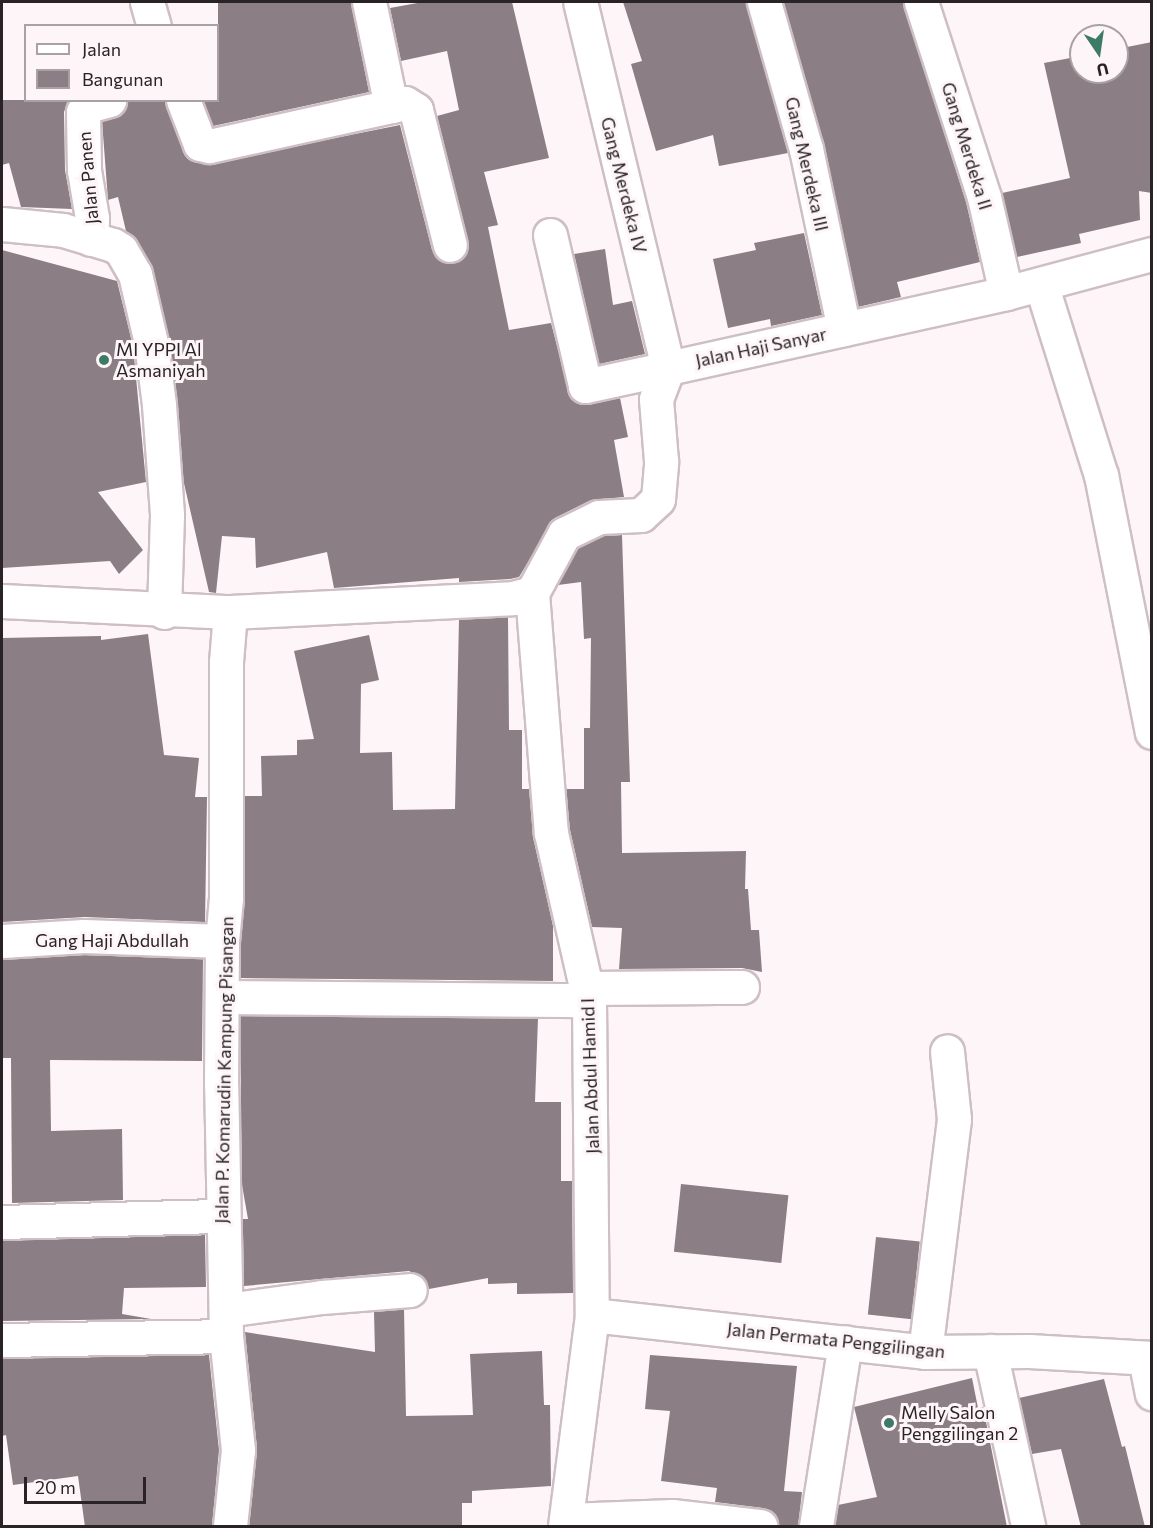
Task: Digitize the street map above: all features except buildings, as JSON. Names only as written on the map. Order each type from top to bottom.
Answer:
[{"type":"street","points":[[147,2],[153,24]]},
{"type":"street","name":"Gang Merdeka IV","points":[[580,2],[668,368]]},
{"type":"street","name":"Gang Merdeka III","points":[[764,2],[806,149],[844,329]]},
{"type":"street","name":"Gang Merdeka II","points":[[921,2],[984,197],[1006,293]]},
{"type":"street","points":[[375,3],[391,106]]},
{"type":"street","name":"Jalan Panen","points":[[92,239],[84,170],[83,112],[87,106],[102,102]]},
{"type":"street","points":[[184,102],[200,144],[208,146],[405,103],[416,110],[450,245]]},
{"type":"street","points":[[2,224],[63,230],[92,239],[121,250],[135,273],[151,343],[167,515],[164,612]]},
{"type":"street","name":"Jalan Haji Sanyar","points":[[550,235],[585,386],[1006,293],[1152,254]]},
{"type":"street","points":[[1041,284],[1101,476],[1152,732]]},
{"type":"street","points":[[2,601],[164,612],[230,612],[513,598],[532,593],[564,534],[599,517],[641,515],[658,499],[661,461],[656,399],[668,368]]},
{"type":"street","name":"Jalan Abdul Hamid I","points":[[532,593],[551,833],[588,994],[592,1315],[566,1523]]},
{"type":"street","name":"Jalan P. Komarudin Kampung Pisangan","points":[[230,612],[226,672],[226,898],[222,941],[221,1216],[226,1323],[238,1450],[230,1527]]},
{"type":"street","name":"Gang Haji Abdullah","points":[[2,941],[84,936],[222,941]]},
{"type":"street","points":[[223,997],[588,994],[742,987]]},
{"type":"street","points":[[924,1352],[954,1119],[947,1051]]},
{"type":"street","points":[[2,1222],[221,1216]]},
{"type":"street","points":[[2,1340],[226,1323],[322,1297],[410,1290]]},
{"type":"street","name":"Jalan Permata Penggilingan","points":[[592,1315],[924,1352],[990,1351],[1148,1358]]},
{"type":"street","points":[[816,1527],[845,1342]]},
{"type":"street","points":[[990,1351],[1028,1527]]},
{"type":"street","points":[[1148,1358],[1152,1394]]},
{"type":"street","points":[[566,1523],[672,1516],[760,1527]]},
{"type":"place","name":"MI YPPI Al Asmaniyah","points":[[104,360]]},
{"type":"place","name":"Melly Salon Penggilingan 2","points":[[889,1423]]}]
